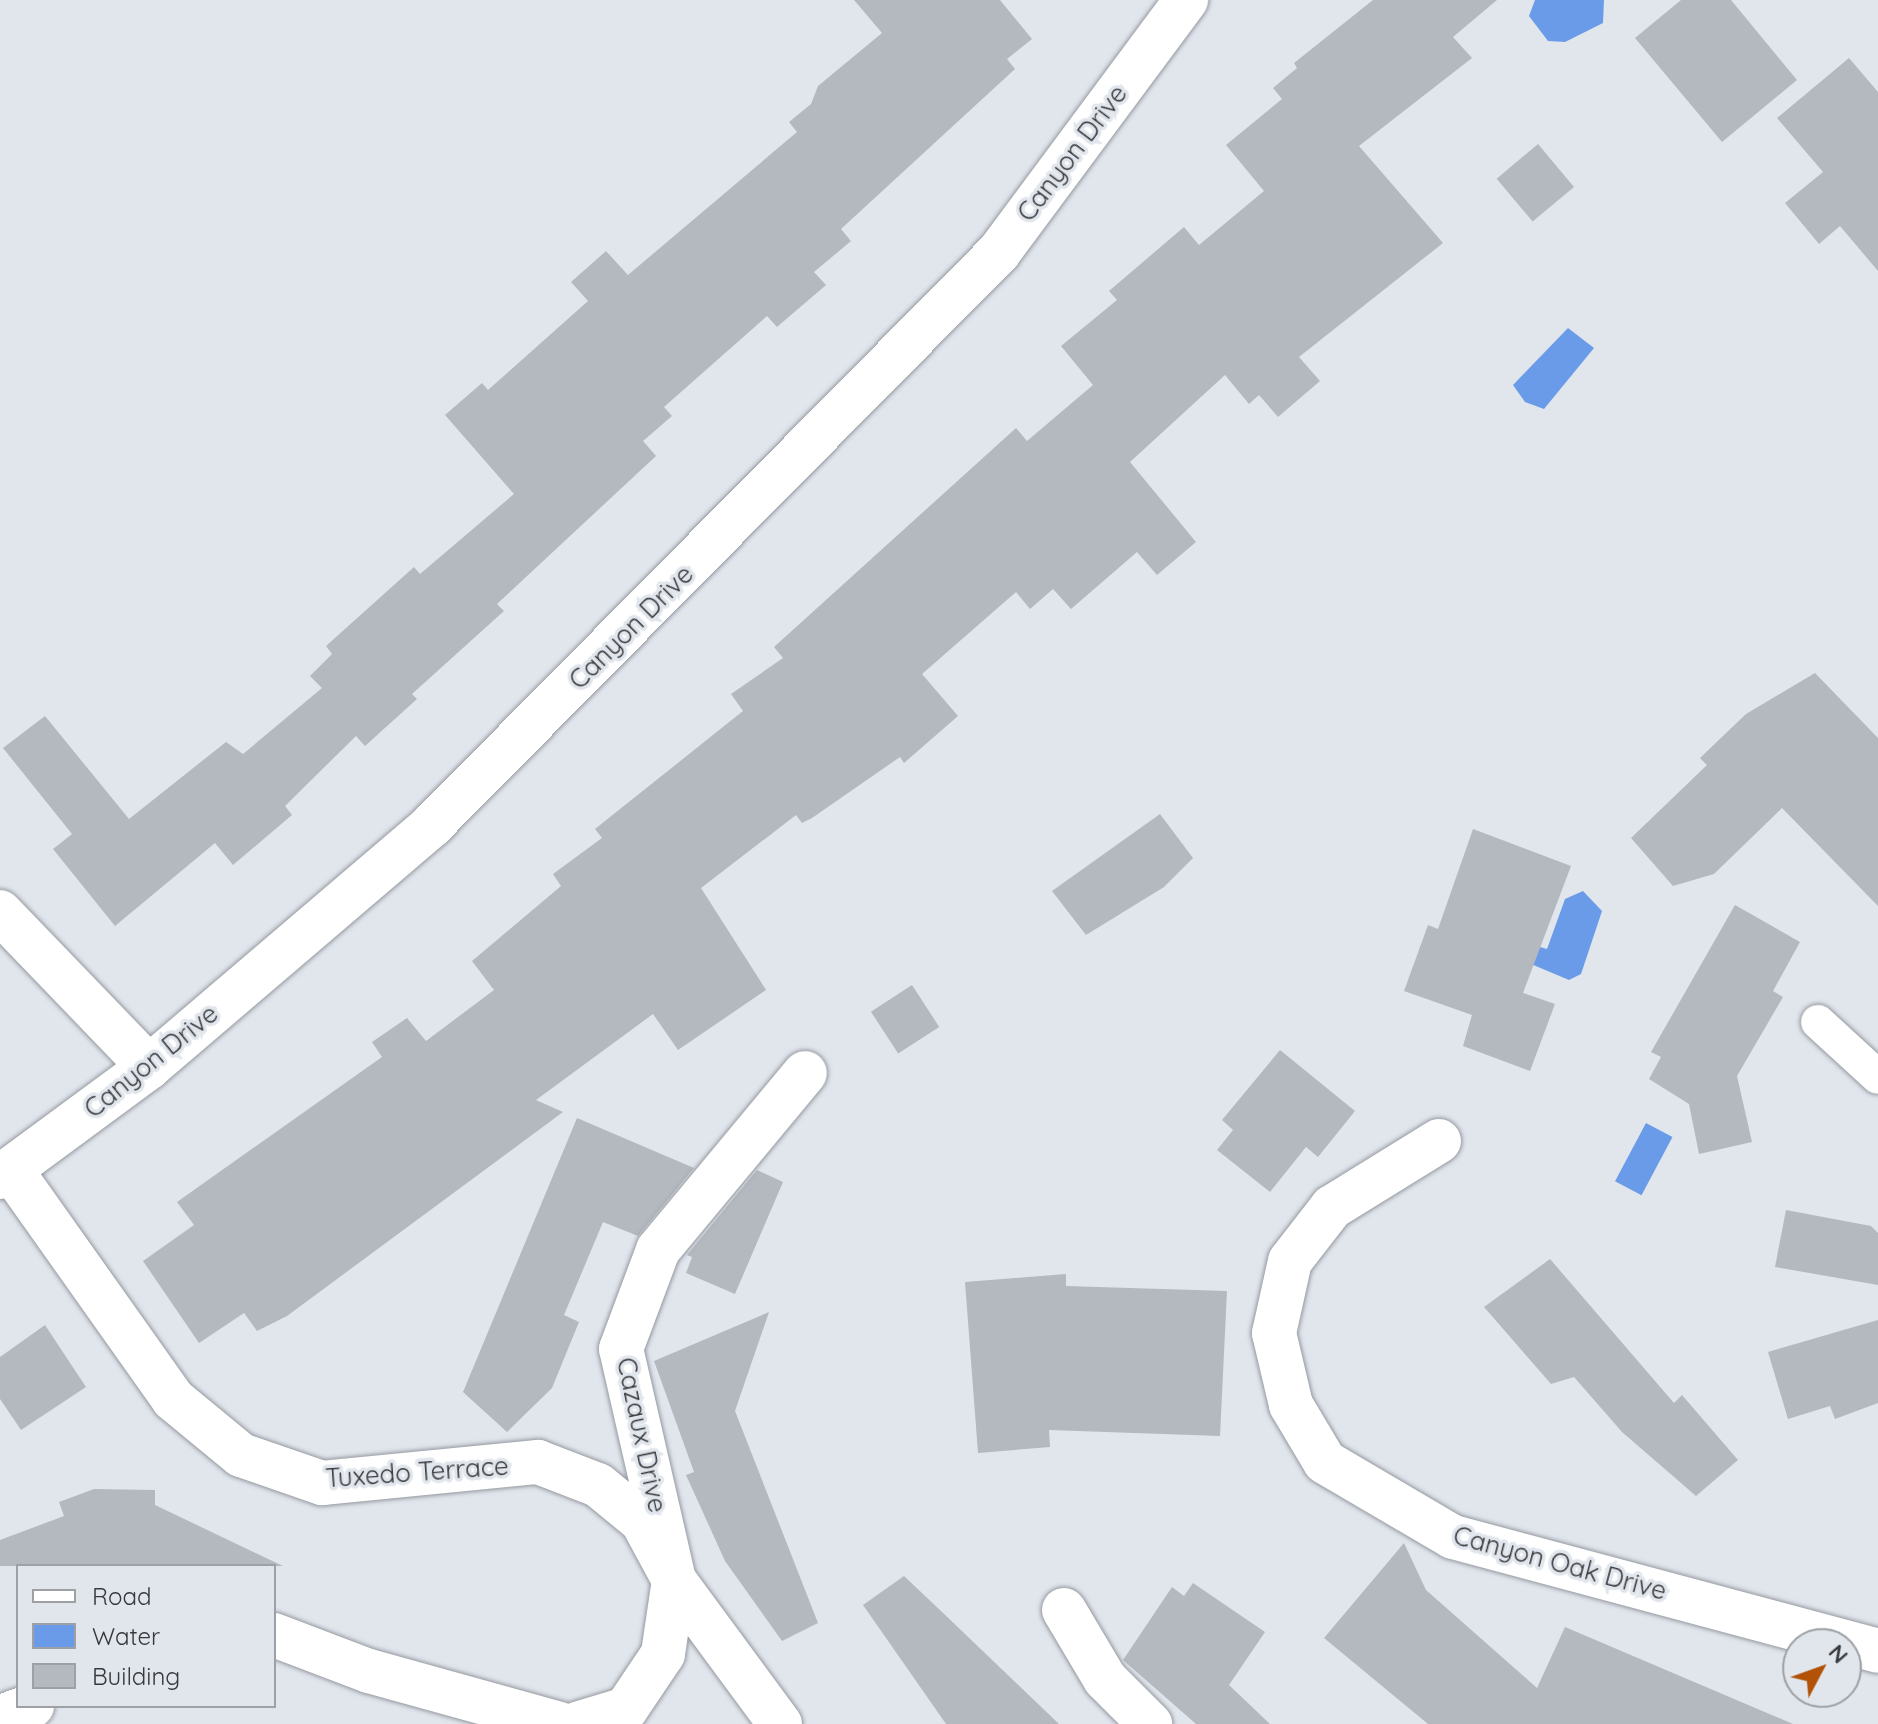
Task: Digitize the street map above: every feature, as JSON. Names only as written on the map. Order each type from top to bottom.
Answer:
[{"type":"street","name":"Canyon Drive","points":[[5,1174],[149,1067],[432,825],[894,365],[999,252],[1186,0]]},
{"type":"street","points":[[0,912],[149,1067]]},
{"type":"street","name":"Cazaux Drive","points":[[780,1724],[674,1580],[621,1349],[658,1250],[805,1073]]},
{"type":"street","name":"Canyon Oak Drive","points":[[1439,1141],[1332,1207],[1290,1261],[1274,1333],[1291,1405],[1325,1462],[1453,1537],[1878,1651]]},
{"type":"street","name":"Tuxedo Terrace","points":[[5,1174],[173,1399],[241,1455],[322,1483],[538,1462],[598,1485],[642,1521],[674,1580]]},
{"type":"street","points":[[577,1724],[626,1709],[663,1654],[674,1580]]},
{"type":"street","points":[[1064,1610],[1105,1679],[1150,1724]]},
{"type":"street","points":[[276,1636],[369,1671],[560,1724]]},
{"type":"street","points":[[0,1717],[26,1708]]},
{"type":"lane","points":[[1818,1022],[1878,1077]]},
{"type":"water","points":[[1535,0],[1604,0],[1603,23],[1565,42],[1548,41],[1529,16]]},
{"type":"water","points":[[1568,328],[1594,348],[1544,409],[1525,402],[1513,385]]},
{"type":"water","points":[[1583,891],[1602,911],[1581,974],[1569,980],[1531,964],[1540,947],[1547,949],[1565,899]]},
{"type":"water","points":[[1646,1123],[1672,1137],[1642,1195],[1615,1181]]},
{"type":"building","points":[[854,0],[1000,0],[1032,39],[1007,59],[1015,69],[841,229],[851,241],[814,272],[826,285],[777,327],[767,316],[664,407],[672,416],[643,441],[656,456],[497,604],[504,611],[412,694],[417,699],[365,746],[356,736],[285,806],[292,815],[233,865],[215,843],[115,926],[53,849],[72,834],[3,748],[45,716],[129,819],[226,742],[243,754],[322,688],[310,676],[332,654],[326,646],[414,567],[420,574],[514,494],[445,415],[482,383],[488,390],[588,301],[571,282],[606,251],[628,275],[797,132],[789,122],[811,104],[818,86],[882,33]]},
{"type":"building","points":[[1373,0],[1497,0],[1453,37],[1472,58],[1359,146],[1443,243],[1299,357],[1320,381],[1278,417],[1259,395],[1249,404],[1225,375],[1130,462],[1196,542],[1157,575],[1137,552],[1071,609],[1053,589],[1030,609],[1016,592],[922,674],[958,716],[904,763],[900,757],[802,823],[796,815],[701,888],[766,990],[678,1050],[653,1014],[536,1100],[563,1112],[287,1316],[257,1331],[244,1313],[199,1343],[143,1261],[194,1225],[177,1202],[382,1057],[372,1042],[407,1018],[426,1041],[494,990],[472,961],[561,886],[553,874],[602,838],[595,829],[743,711],[731,694],[783,658],[774,647],[1016,428],[1027,441],[1093,385],[1061,346],[1117,300],[1109,291],[1184,227],[1199,245],[1264,191],[1226,145],[1282,99],[1273,88],[1297,68],[1294,63]]},
{"type":"building","points":[[1681,0],[1731,0],[1797,80],[1722,142],[1635,38]]},
{"type":"building","points":[[1849,58],[1878,92],[1878,271],[1840,226],[1819,244],[1785,203],[1823,172],[1777,118]]},
{"type":"building","points":[[1538,144],[1574,187],[1533,222],[1497,179]]},
{"type":"building","points":[[1815,673],[1878,738],[1878,906],[1782,808],[1714,874],[1673,886],[1631,838],[1707,765],[1700,758],[1746,714]]},
{"type":"building","points":[[1160,814],[1193,858],[1164,887],[1086,935],[1052,891]]},
{"type":"building","points":[[1473,829],[1571,866],[1523,993],[1555,1004],[1530,1071],[1463,1046],[1472,1015],[1404,991],[1428,925],[1438,929]]},
{"type":"building","points":[[1735,905],[1800,942],[1773,991],[1783,997],[1737,1076],[1752,1142],[1699,1154],[1689,1104],[1649,1079],[1661,1057],[1651,1052]]},
{"type":"building","points":[[912,985],[939,1027],[898,1054],[871,1012]]},
{"type":"building","points":[[1280,1050],[1355,1111],[1318,1157],[1306,1147],[1270,1192],[1217,1150],[1233,1130],[1222,1120]]},
{"type":"building","points":[[577,1118],[694,1168],[638,1236],[603,1222],[564,1315],[579,1322],[552,1388],[507,1432],[463,1392]]},
{"type":"building","points":[[757,1170],[783,1182],[735,1294],[686,1273],[692,1257],[687,1255]]},
{"type":"building","points":[[1786,1210],[1871,1226],[1878,1233],[1878,1285],[1775,1267]]},
{"type":"building","points":[[1550,1259],[1674,1403],[1682,1395],[1738,1460],[1696,1496],[1622,1432],[1574,1377],[1551,1384],[1484,1307]]},
{"type":"building","points":[[1066,1274],[1066,1286],[1227,1291],[1220,1436],[1049,1430],[1050,1447],[978,1453],[965,1282]]},
{"type":"building","points":[[769,1312],[735,1411],[818,1623],[782,1641],[725,1561],[686,1475],[694,1472],[654,1361]]},
{"type":"building","points":[[1878,1320],[1878,1403],[1835,1419],[1830,1406],[1788,1419],[1768,1352]]},
{"type":"building","points":[[45,1325],[86,1387],[21,1430],[0,1399],[0,1357]]},
{"type":"building","points":[[94,1489],[155,1490],[155,1505],[283,1566],[0,1566],[0,1540],[64,1516],[59,1502]]},
{"type":"building","points":[[1404,1543],[1426,1590],[1537,1688],[1565,1627],[1793,1724],[1428,1724],[1324,1638]]},
{"type":"building","points":[[904,1576],[1059,1724],[946,1724],[863,1605]]},
{"type":"building","points":[[1193,1583],[1265,1632],[1229,1685],[1270,1724],[1196,1724],[1123,1660],[1172,1587],[1184,1596]]}]
